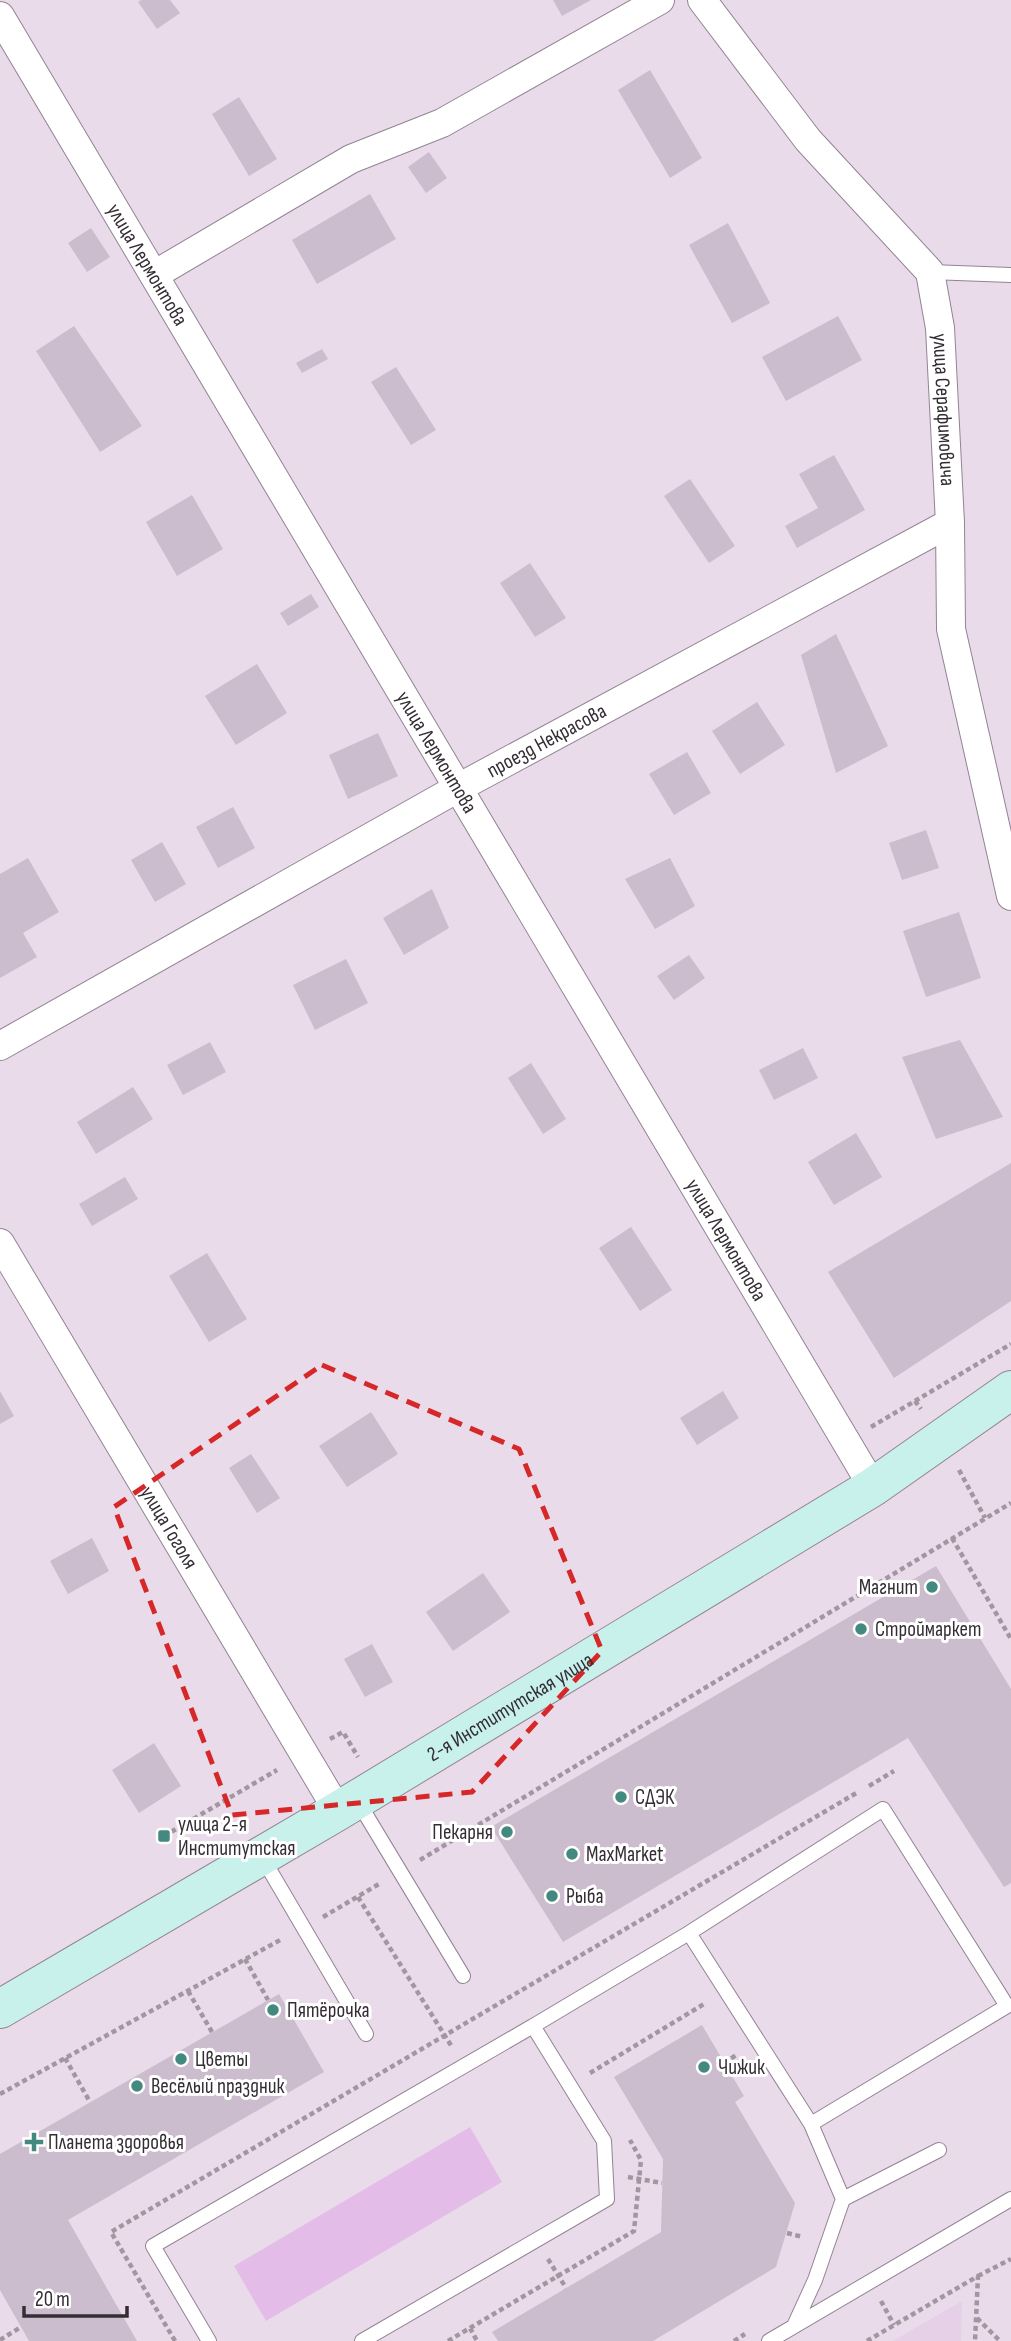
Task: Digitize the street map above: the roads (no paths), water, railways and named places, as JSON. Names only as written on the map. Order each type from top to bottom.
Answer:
[{"type":"street","points":[[154,275],[351,159],[442,123],[660,0]]},
{"type":"street","points":[[702,0],[808,140],[929,272]]},
{"type":"street","name":"улица Лермонтова","points":[[0,16],[873,1487]]},
{"type":"street","name":"улица Серафимовича","points":[[929,272],[940,328],[950,523],[951,629],[1011,896]]},
{"type":"street","name":"проезд Некрасова","points":[[0,1046],[458,788],[950,523]]},
{"type":"street","name":"улица Гоголя","points":[[0,1242],[347,1805]]},
{"type":"street","name":"2-я Институтская улица","points":[[0,2009],[347,1805],[873,1487],[1011,1390]]},
{"type":"lane","points":[[929,272],[1011,275]]},
{"type":"lane","points":[[347,1805],[401,1871],[463,1976]]},
{"type":"lane","points":[[209,2341],[153,2246],[555,2015],[883,1809],[1007,2006],[811,2124]]},
{"type":"lane","points":[[262,1855],[366,2034]]},
{"type":"lane","points":[[689,1933],[811,2124],[842,2199],[815,2280],[794,2326]]},
{"type":"lane","points":[[362,2341],[384,2336],[536,2240],[607,2199],[604,2141],[533,2026]]},
{"type":"lane","points":[[842,2199],[939,2150]]},
{"type":"lane","points":[[769,2341],[1011,2199]]},
{"type":"place","name":"Магнит","points":[[932,1587]]},
{"type":"place","name":"Строймаркет","points":[[861,1629]]},
{"type":"place","name":"СДЭК","points":[[621,1797]]},
{"type":"place","name":"Пекарня","points":[[507,1832]]},
{"type":"place","name":"улица 2-я Институтская","points":[[164,1836]]},
{"type":"place","name":"MaxMarket","points":[[572,1854]]},
{"type":"place","name":"Рыба","points":[[552,1896]]},
{"type":"place","name":"Пятёрочка","points":[[273,2010]]},
{"type":"place","name":"Цветы","points":[[181,2059]]},
{"type":"place","name":"Чижик","points":[[704,2067]]},
{"type":"place","name":"Весёлый праздник","points":[[137,2086]]},
{"type":"place","name":"Планета здоровья","points":[[34,2142]]}]
